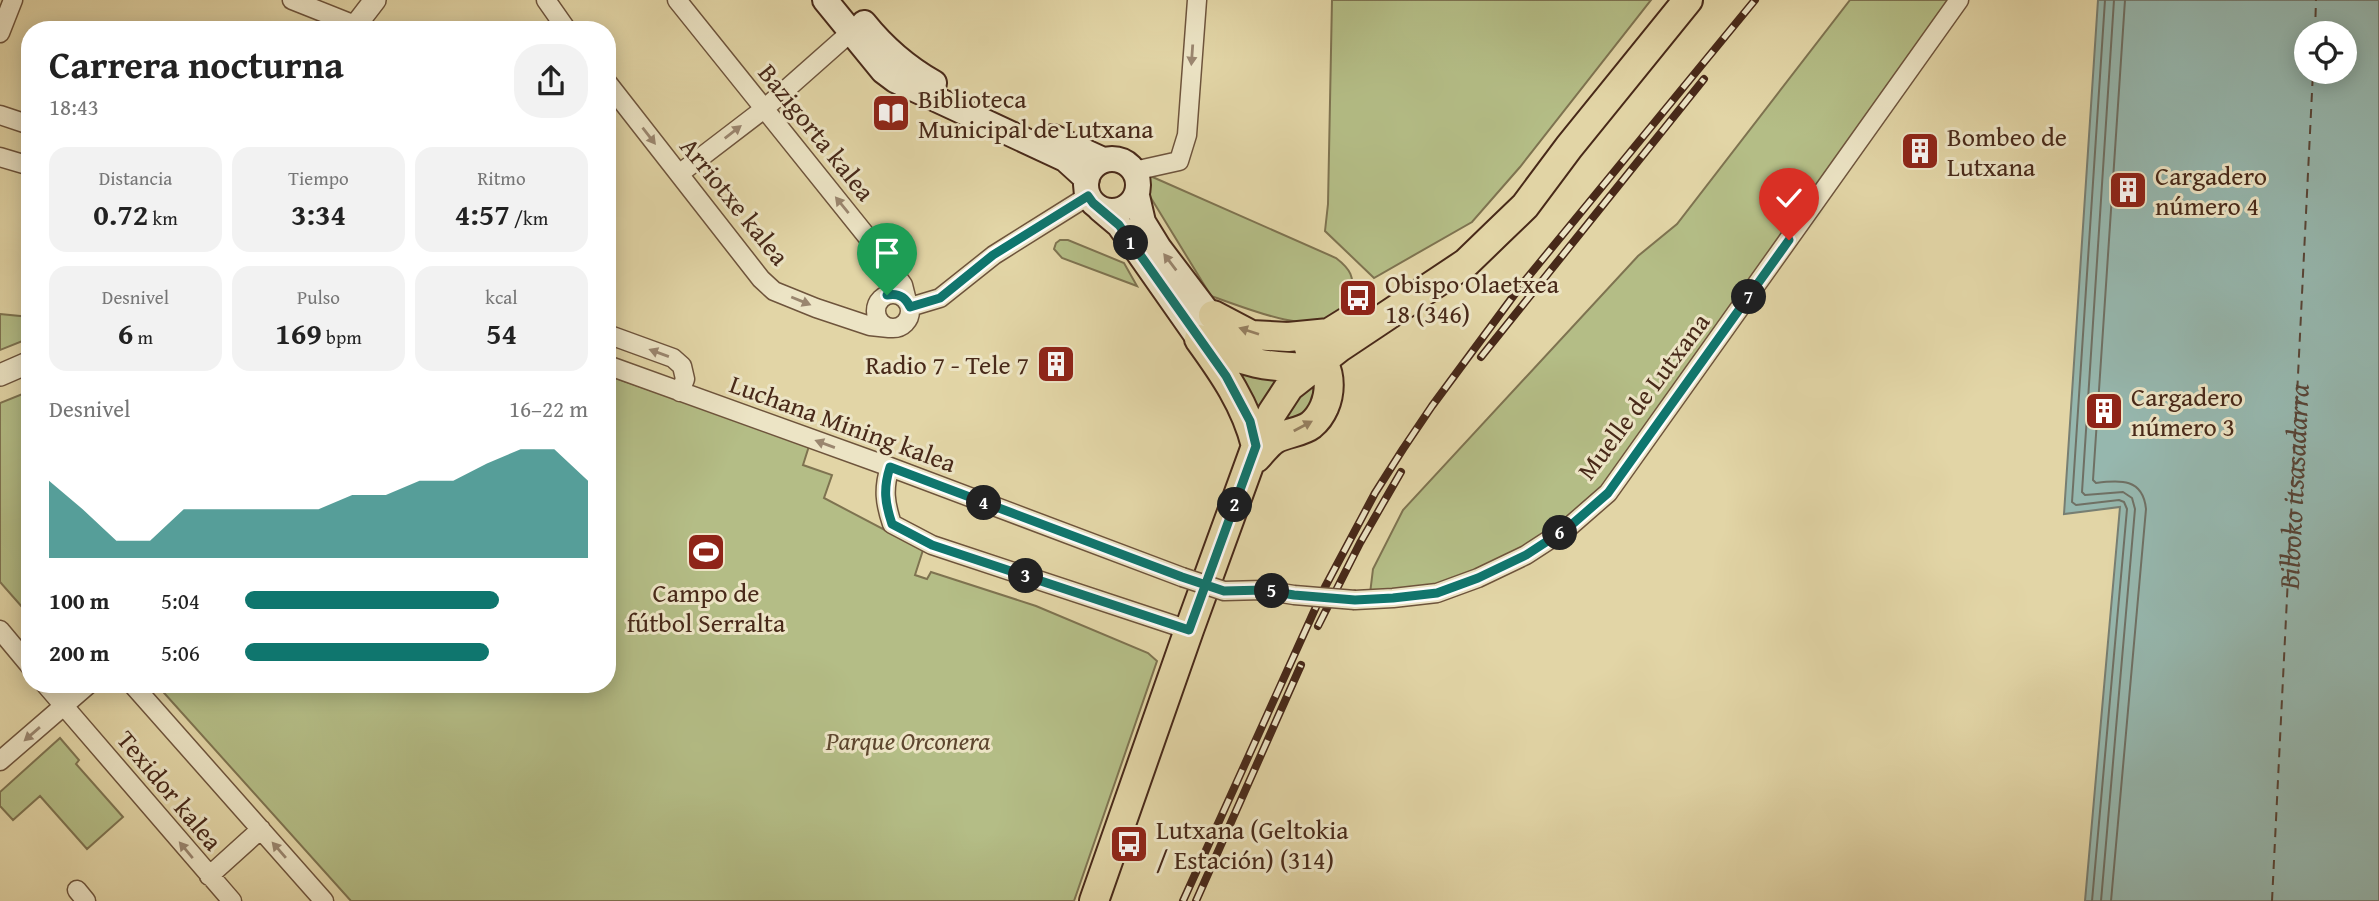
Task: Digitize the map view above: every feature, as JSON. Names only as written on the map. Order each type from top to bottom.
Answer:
[{"type":"main road","points":[[825,0],[857,27],[875,37],[911,70],[935,83],[1103,160],[1121,160],[1146,169],[1132,203],[1117,211],[1092,195]]},
{"type":"main road","points":[[846,0],[857,27],[883,71],[895,80],[1065,159],[1092,195],[1228,355],[1270,367],[1309,353],[1525,206],[1569,147],[1688,0]]},
{"type":"main road","points":[[1092,195],[1096,164],[1103,160]]},
{"type":"main road","points":[[1136,196],[1143,222],[1159,248],[1206,310],[1206,327],[1226,376],[1250,421],[1253,456]]},
{"type":"main road","points":[[1094,901],[1253,456],[1260,422],[1266,408],[1309,353]]},
{"type":"main road","points":[[1253,456],[1272,440],[1311,425],[1323,408],[1329,394],[1329,375],[1309,353]]},
{"type":"street","points":[[0,33],[13,0]]},
{"type":"street","points":[[292,0],[338,21]]},
{"type":"street","points":[[359,21],[374,0]]},
{"type":"street","points":[[546,0],[560,21]]},
{"type":"street","name":"Bazigorta kalea","points":[[677,0],[881,254],[903,285],[909,304]]},
{"type":"street","points":[[1146,169],[1179,161],[1187,135],[1196,0]]},
{"type":"street","name":"Muelle de Lutxana","points":[[1224,591],[1264,590],[1355,600],[1437,593],[1478,578],[1526,555],[1569,527],[1608,493],[1959,0]]},
{"type":"street","points":[[679,174],[764,108],[857,27]]},
{"type":"street","name":"Arriotxe kalea","points":[[616,94],[761,279],[774,290],[870,326],[889,328]]},
{"type":"street","points":[[0,115],[21,122]]},
{"type":"street","points":[[0,157],[21,163]]},
{"type":"street","points":[[909,304],[940,298],[993,255],[1092,195]]},
{"type":"street","points":[[892,294],[903,297],[909,304],[909,318],[897,328],[889,328],[879,322],[875,312],[882,297],[892,294]]},
{"type":"street","points":[[616,337],[673,358],[682,366],[685,379],[680,392]]},
{"type":"street","points":[[0,375],[21,366]]},
{"type":"street","name":"Luchana Mining kalea","points":[[616,369],[1224,591]]},
{"type":"street","points":[[890,467],[884,486],[885,503],[892,524],[912,535],[932,545],[1189,630]]},
{"type":"street","points":[[0,630],[21,655]]},
{"type":"street","name":"Texidor kalea","points":[[52,693],[232,901]]},
{"type":"street","points":[[0,761],[78,693]]},
{"type":"street","name":"Texidor kalea","points":[[140,693],[324,901]]},
{"type":"street","name":"Texidor kalea","points":[[209,876],[261,829]]},
{"type":"green space","points":[[1332,0],[1651,0],[1520,167],[1472,222],[1374,278],[1325,231],[1328,204]]},
{"type":"green space","points":[[1850,0],[1959,0],[1608,493],[1478,578],[1369,602],[1373,569],[1403,510],[1638,256],[1677,224]]},
{"type":"green space","points":[[1148,175],[1336,258],[1352,278],[1349,295],[1338,313],[1321,322],[1290,321],[1211,296],[1143,185]]},
{"type":"green space","points":[[1060,240],[1068,240],[1124,263],[1137,286],[1062,258],[1054,249]]},
{"type":"green space","points":[[0,314],[21,316],[21,342],[0,350]]},
{"type":"green space","points":[[1235,367],[1280,376],[1258,411]]},
{"type":"green space","points":[[1319,373],[1321,385],[1302,419],[1275,425]]},
{"type":"green space","name":"Parque Orconera","points":[[616,378],[809,446],[803,465],[832,475],[824,498],[923,550],[915,575],[927,579],[931,572],[1036,606],[1148,653],[1157,661],[1074,901],[351,901],[164,693],[616,693]]},
{"type":"green space","points":[[21,395],[21,606],[0,582],[0,403]]},
{"type":"green space","points":[[60,738],[79,760],[76,764],[123,817],[87,849],[40,796],[13,820],[0,806],[0,792]]},
{"type":"water","name":"Bilboko itsasadarra","points":[[2098,0],[2379,0],[2379,901],[2085,901],[2120,507],[2064,514]]},
{"type":"ferry route","points":[[2315,21],[2316,0]]},
{"type":"ferry route","points":[[2272,901],[2312,84]]},
{"type":"railway","points":[[1183,901],[1325,587],[1375,493],[1432,406],[1523,283],[1755,0]]},
{"type":"railway","points":[[1481,357],[1704,79]]},
{"type":"railway","points":[[1318,626],[1360,543],[1401,472]]},
{"type":"railway","points":[[1196,901],[1301,665]]},
{"type":"place","name":"Biblioteca Municipal de Lutxana","points":[[891,113]]},
{"type":"place","name":"Bombeo de Lutxana","points":[[1920,151]]},
{"type":"place","name":"Cargadero número 4","points":[[2128,190]]},
{"type":"place","name":"Obispo Olaetxea 18 (346)","points":[[1358,298]]},
{"type":"place","name":"Radio 7 - Tele 7","points":[[1056,364]]},
{"type":"place","name":"Cargadero número 3","points":[[2104,411]]},
{"type":"place","name":"Campo de fútbol Serralta","points":[[706,552]]},
{"type":"place","name":"Lutxana (Geltokia / Estación) (314)","points":[[1129,844]]},
{"type":"route","points":[[887,295],[903,297],[910,307],[940,298],[993,255],[1088,196],[1119,225],[1226,376],[1250,421],[1256,446],[1212,568],[1189,630],[932,545],[912,535],[892,524],[885,503],[884,486],[890,467],[1182,577],[1224,591],[1264,590],[1355,600],[1437,593],[1478,578],[1526,555],[1569,527],[1608,493],[1789,240]]}]
